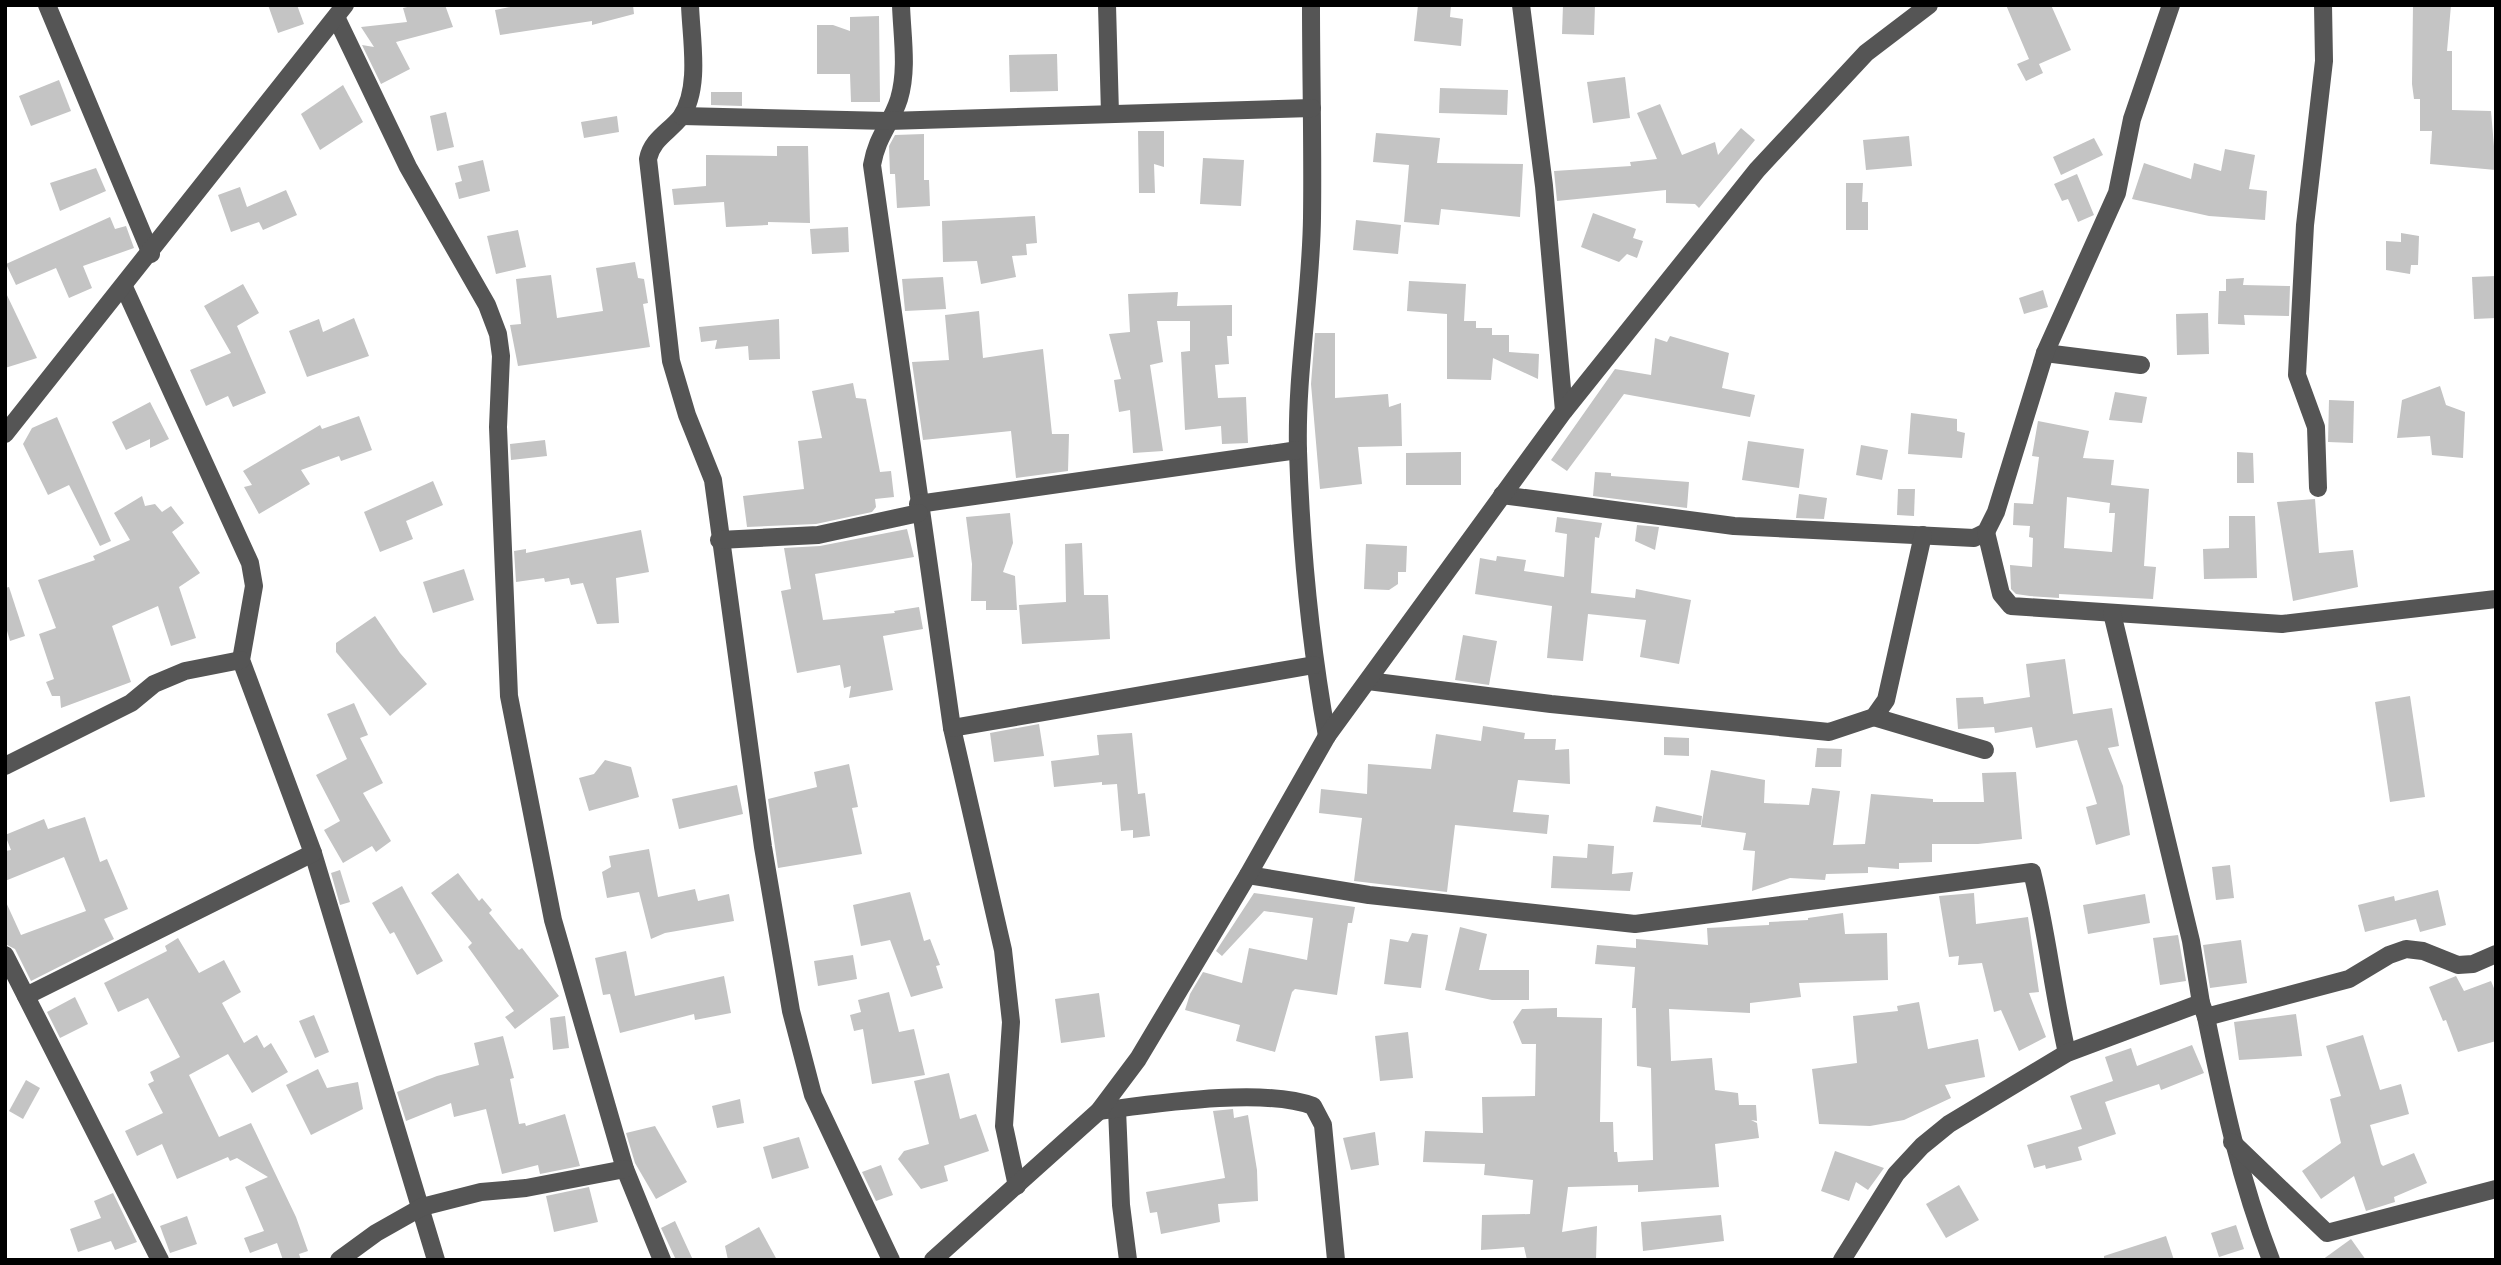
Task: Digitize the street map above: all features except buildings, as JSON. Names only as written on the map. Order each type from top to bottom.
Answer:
[{"type":"street","points":[[47,5],[151,254]]},
{"type":"street","points":[[690,5],[692,80],[682,116],[652,145],[649,152],[653,227],[671,361],[687,415],[713,481],[763,847],[791,1011],[813,1094],[891,1260]]},
{"type":"street","points":[[901,5],[904,68],[898,99],[876,143],[872,165],[918,508],[952,728],[1003,950],[1011,1022],[1004,1126],[1017,1186]]},
{"type":"street","points":[[1107,5],[1110,114]]},
{"type":"street","points":[[1311,5],[1312,219],[1309,290],[1301,341],[1298,450],[1314,665],[1327,736]]},
{"type":"street","points":[[1521,5],[1544,186],[1564,411]]},
{"type":"street","points":[[933,1260],[1108,1110],[1327,736],[1564,411],[1756,170],[1866,53],[1929,5]]},
{"type":"street","points":[[1502,495],[1734,526],[1974,538],[1986,532],[1996,512],[2045,353],[2117,193],[2132,119],[2171,5]]},
{"type":"street","points":[[2318,488],[2316,427],[2297,375],[2305,225],[2325,61],[2323,5]]},
{"type":"street","points":[[5,434],[151,254],[341,11],[408,167],[487,305],[498,334],[501,356],[498,427],[509,696],[553,920],[625,1170],[662,1260]]},
{"type":"street","points":[[682,116],[888,121],[1311,108]]},
{"type":"street","points":[[124,287],[250,563],[254,586],[241,660],[313,853],[364,1018],[392,1124],[422,1207],[436,1260]]},
{"type":"street","points":[[2045,353],[2141,365]]},
{"type":"street","points":[[719,540],[818,535],[918,508],[1298,450]]},
{"type":"street","points":[[1986,532],[2001,594],[2011,606],[2282,624],[2496,599]]},
{"type":"street","points":[[1368,681],[1551,704],[1829,732],[1874,716],[1886,700],[1923,535]]},
{"type":"street","points":[[2112,613],[2191,941],[2232,1142],[2250,1207],[2271,1260]]},
{"type":"street","points":[[5,766],[131,703],[154,684],[185,671],[241,660]]},
{"type":"street","points":[[952,728],[1314,665]]},
{"type":"street","points":[[1874,716],[1985,750]]},
{"type":"street","points":[[26,996],[313,853]]},
{"type":"street","points":[[1248,875],[1369,895],[1635,925],[2032,872],[2047,934],[2053,990],[2067,1053]]},
{"type":"street","points":[[1842,1260],[1896,1174],[1922,1146],[1949,1124],[2067,1053],[2204,1010],[2349,979],[2389,955],[2406,949],[2423,951],[2458,965],[2473,964],[2496,954]]},
{"type":"street","points":[[5,955],[160,1260]]},
{"type":"street","points":[[1108,1110],[1178,1100],[1294,1099],[1313,1106],[1323,1125],[1336,1260]]},
{"type":"street","points":[[1108,1110],[1128,1260]]},
{"type":"street","points":[[2232,1142],[2327,1233],[2496,1189]]},
{"type":"street","points":[[339,1260],[376,1233],[422,1207],[481,1192],[526,1188],[625,1170]]}]
